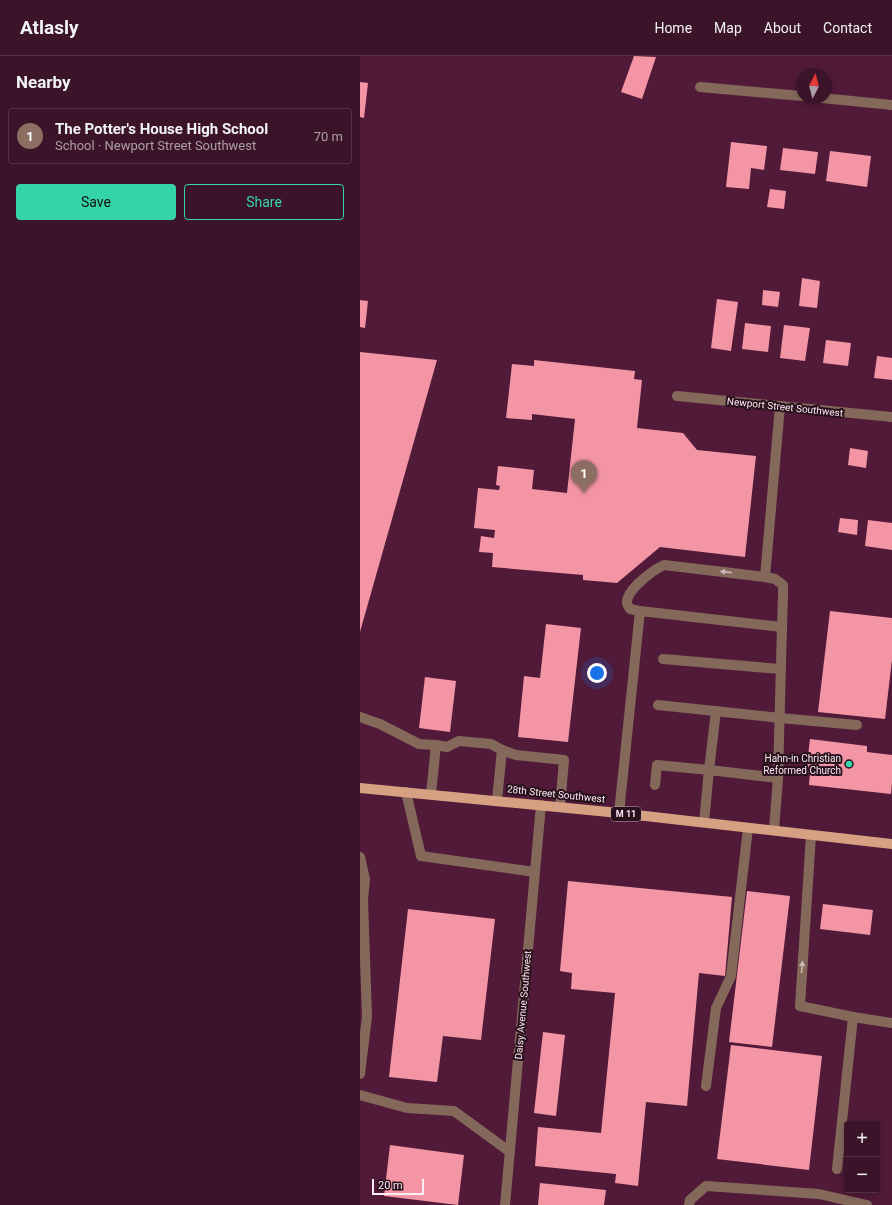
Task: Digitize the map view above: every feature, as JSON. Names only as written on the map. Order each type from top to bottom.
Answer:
[{"type":"main road","name":"28th Street Southwest","points":[[360,788],[497,800],[892,844]]},
{"type":"street","points":[[700,87],[796,95]]},
{"type":"street","points":[[832,99],[892,105]]},
{"type":"street","name":"Newport Street Southwest","points":[[677,396],[892,417]]},
{"type":"street","points":[[764,577],[780,406]]},
{"type":"street","points":[[774,830],[778,778],[780,718],[780,669],[782,627],[783,597],[782,584],[775,579],[764,577],[664,565],[649,573],[639,582],[628,598],[627,604],[630,609],[640,611],[782,627]]},
{"type":"street","points":[[619,813],[640,611]]},
{"type":"street","points":[[663,659],[780,669]]},
{"type":"street","points":[[658,705],[857,725]]},
{"type":"street","points":[[704,822],[716,711]]},
{"type":"street","points":[[360,717],[380,724],[419,744],[436,745],[447,748],[459,741],[491,744],[516,755],[564,760],[560,807]]},
{"type":"street","points":[[431,794],[436,745]]},
{"type":"street","points":[[497,800],[502,750]]},
{"type":"street","points":[[655,785],[657,765],[778,778]]},
{"type":"street","points":[[406,792],[421,856],[535,872]]},
{"type":"street","name":"Daisy Avenue Southwest","points":[[505,1205],[541,805]]},
{"type":"street","points":[[706,1086],[716,1008],[731,976],[748,828]]},
{"type":"street","points":[[811,835],[800,1006],[892,1023]]},
{"type":"street","points":[[360,857],[365,878],[362,938],[366,1017],[360,1074]]},
{"type":"street","points":[[837,1168],[853,1017]]},
{"type":"street","points":[[360,1095],[407,1108],[454,1111],[510,1152]]},
{"type":"street","points":[[689,1205],[690,1200],[706,1186],[819,1194],[838,1202],[867,1205]]},
{"type":"building","points":[[634,56],[656,57],[642,99],[621,92]]},
{"type":"building","points":[[360,82],[368,83],[364,118],[360,117]]},
{"type":"building","points":[[731,142],[767,146],[764,170],[751,168],[749,189],[726,187]]},
{"type":"building","points":[[783,148],[818,152],[815,174],[780,170]]},
{"type":"building","points":[[830,151],[871,156],[867,187],[826,181]]},
{"type":"building","points":[[770,189],[786,191],[784,209],[767,207]]},
{"type":"building","points":[[802,278],[820,281],[817,308],[799,306]]},
{"type":"building","points":[[763,290],[780,292],[778,307],[762,305]]},
{"type":"building","points":[[717,299],[738,302],[731,351],[711,348]]},
{"type":"building","points":[[360,300],[368,301],[365,328],[360,327]]},
{"type":"building","points":[[745,323],[771,326],[768,352],[742,349]]},
{"type":"building","points":[[784,325],[810,328],[805,361],[780,358]]},
{"type":"building","points":[[826,340],[851,343],[848,366],[823,363]]},
{"type":"building","points":[[360,352],[437,360],[360,632]]},
{"type":"building","points":[[877,356],[892,358],[892,380],[874,378]]},
{"type":"building","points":[[534,360],[635,371],[634,379],[642,380],[637,428],[683,433],[697,450],[756,456],[745,557],[660,547],[617,583],[583,580],[583,575],[492,567],[493,553],[479,552],[481,536],[494,538],[495,530],[474,528],[478,488],[499,490],[500,486],[496,485],[498,466],[534,470],[532,489],[567,493],[575,419],[532,414],[532,420],[506,418],[512,364],[534,366]]},
{"type":"building","points":[[850,448],[868,451],[866,468],[848,465]]},
{"type":"building","points":[[840,518],[858,520],[857,535],[838,532]]},
{"type":"building","points":[[868,520],[892,523],[892,550],[865,546]]},
{"type":"building","points":[[830,611],[892,618],[892,660],[885,719],[818,712]]},
{"type":"building","points":[[546,624],[581,628],[568,742],[518,737],[524,676],[540,678]]},
{"type":"building","points":[[425,677],[456,681],[450,732],[419,728]]},
{"type":"building","name":"Hahn-in Christian Reformed Church","points":[[810,739],[867,746],[867,752],[892,755],[891,794],[809,785],[810,773],[806,773]]},
{"type":"building","points":[[568,881],[732,897],[725,976],[699,973],[687,1106],[646,1102],[638,1186],[615,1183],[616,1174],[535,1166],[538,1127],[601,1133],[615,993],[571,989],[572,973],[560,971]]},
{"type":"building","points":[[747,891],[790,896],[772,1047],[729,1042]]},
{"type":"building","points":[[823,904],[873,910],[870,935],[820,929]]},
{"type":"building","points":[[408,909],[495,919],[481,1040],[443,1036],[437,1082],[389,1077]]},
{"type":"building","points":[[543,1032],[565,1035],[556,1116],[534,1113]]},
{"type":"building","points":[[731,1045],[822,1056],[809,1170],[717,1159]]},
{"type":"building","points":[[390,1145],[464,1155],[458,1205],[384,1196]]},
{"type":"building","points":[[540,1183],[606,1190],[604,1205],[538,1205]]},
{"type":"place","name":"The Potter's House High School","points":[[584,493]]},
{"type":"place","name":"Hahn-in Christian Reformed Church","points":[[849,764]]}]
